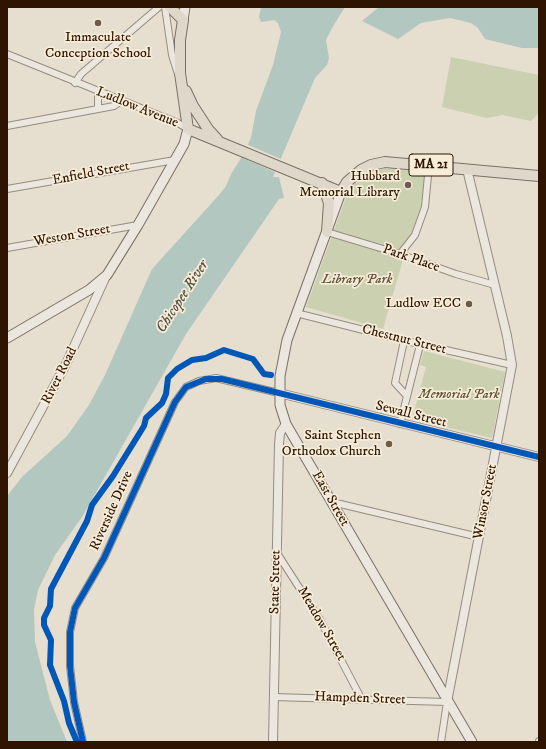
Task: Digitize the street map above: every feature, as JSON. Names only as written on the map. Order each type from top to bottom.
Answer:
[{"type":"main road","points":[[170,7],[183,20]]},
{"type":"main road","points":[[7,338],[89,290],[106,275],[138,225],[184,144],[188,129],[181,81],[180,47],[185,7]]},
{"type":"main road","points":[[181,81],[193,106],[208,129],[222,142]]},
{"type":"main road","name":"Ludlow Avenue","points":[[188,129],[341,192]]},
{"type":"main road","name":"MA 21","points":[[341,192],[347,182],[361,170],[371,165],[385,162],[539,176]]},
{"type":"main road","points":[[327,232],[330,203],[322,183],[338,181],[361,170]]},
{"type":"main road","name":"East Street","points":[[341,192],[296,313],[283,356],[279,393],[280,405],[286,424],[447,702],[472,742]]},
{"type":"street","points":[[75,83],[81,74],[160,7]]},
{"type":"street","points":[[165,7],[172,55],[181,81]]},
{"type":"street","points":[[7,48],[14,57],[7,58]]},
{"type":"street","name":"Ludlow Avenue","points":[[7,54],[75,83],[178,123],[188,129]]},
{"type":"street","points":[[98,92],[98,109]]},
{"type":"street","points":[[7,126],[114,106],[121,101]]},
{"type":"street","name":"Enfield Street","points":[[7,189],[175,160]]},
{"type":"street","points":[[400,254],[415,235],[425,207],[429,165]]},
{"type":"street","name":"Winsor Street","points":[[441,742],[447,702],[512,365],[512,355],[467,169]]},
{"type":"street","name":"Weston Street","points":[[7,248],[138,225]]},
{"type":"street","name":"Park Place","points":[[327,232],[400,254],[495,286]]},
{"type":"street","name":"River Road","points":[[7,473],[66,364],[106,275]]},
{"type":"street","name":"Chestnut Street","points":[[296,313],[420,345],[512,365]]},
{"type":"street","points":[[404,341],[395,383],[407,396]]},
{"type":"street","points":[[400,424],[420,345]]},
{"type":"street","name":"Riverside Drive","points":[[83,742],[74,702],[70,666],[70,632],[75,608],[104,558],[175,402],[186,387],[199,381],[216,378],[279,393]]},
{"type":"street","name":"Sewall Street","points":[[279,393],[539,458]]},
{"type":"street","name":"State Street","points":[[273,742],[280,436],[286,424]]},
{"type":"street","points":[[332,502],[479,537]]},
{"type":"street","name":"Meadow Street","points":[[277,553],[320,620],[361,698]]},
{"type":"street","name":"Hampden Street","points":[[274,697],[361,698],[447,702]]},
{"type":"green space","points":[[451,57],[539,75],[539,109],[537,115],[531,121],[502,115],[487,118],[442,107]]},
{"type":"green space","name":"Library Park","points":[[377,168],[429,172],[422,215],[413,237],[400,254],[404,256],[383,329],[306,307],[348,192],[354,181]]},
{"type":"green space","name":"Memorial Park","points":[[424,351],[505,372],[492,438],[412,419],[426,367],[420,365]]},
{"type":"water","name":"Chicopee River","points":[[261,7],[345,7],[326,40],[329,58],[327,65],[315,78],[273,177],[279,177],[284,198],[279,199],[186,334],[82,517],[55,555],[38,590],[34,610],[35,642],[50,700],[67,742],[7,742],[7,496],[22,477],[67,436],[89,405],[105,375],[152,269],[219,195],[226,186],[231,174],[240,160],[251,138],[256,111],[273,65],[281,32],[278,23],[274,20],[261,22],[259,17]]},
{"type":"water","points":[[379,7],[539,7],[539,48],[522,48],[485,39],[478,28],[471,23],[450,18],[421,23],[398,39],[362,21]]},
{"type":"pier","points":[[246,144],[283,160],[277,173],[240,157]]},
{"type":"cycle path","points":[[77,742],[69,723],[64,701],[50,665],[51,640],[44,625],[44,618],[50,606],[51,589],[87,521],[92,505],[113,476],[144,426],[146,418],[162,403],[166,394],[168,378],[177,369],[192,360],[206,358],[224,350],[253,359],[264,374],[271,375]]},
{"type":"cycle path","points":[[83,742],[74,702],[70,666],[70,632],[75,608],[104,558],[175,402],[186,387],[206,379],[222,379],[539,457]]},
{"type":"place","name":"Immaculate Conception School","points":[[98,23]]},
{"type":"place","name":"Hubbard Memorial Library","points":[[408,185]]},
{"type":"place","name":"Ludlow ECC","points":[[469,304]]},
{"type":"place","name":"Saint Stephen Orthodox Church","points":[[389,444]]}]
